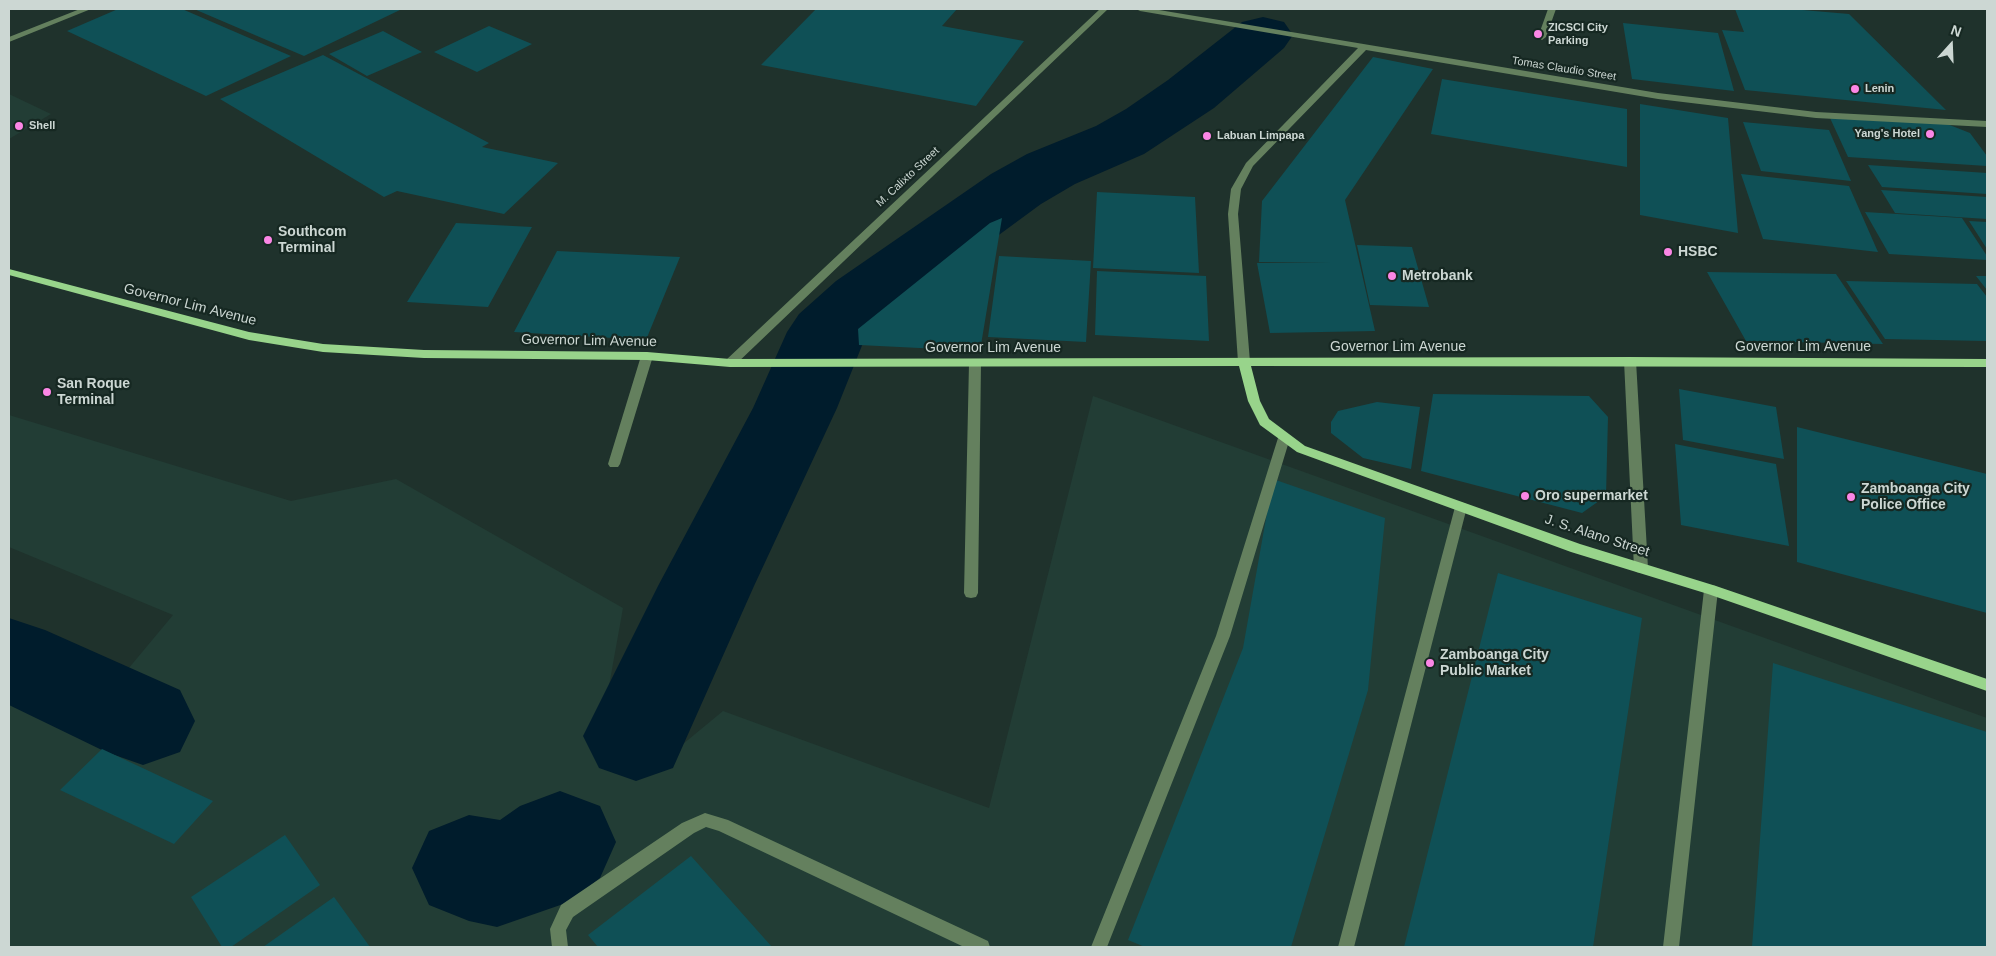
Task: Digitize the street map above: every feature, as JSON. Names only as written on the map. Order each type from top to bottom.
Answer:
[{"type":"main road","name":"Governor Lim Avenue","points":[[9,272],[249,336],[322,348],[424,354],[647,356],[730,363],[1630,361],[1987,363]]},
{"type":"main road","name":"J. S. Alano Street","points":[[1244,362],[1254,401],[1264,422],[1301,449],[1461,507],[1711,590],[1987,685]]},
{"type":"street","points":[[9,40],[87,9]]},
{"type":"street","name":"M. Calixto Street","points":[[730,363],[1104,9]]},
{"type":"street","name":"Tomas Claudio Street","points":[[1140,9],[1668,97],[1816,115],[1987,124]]},
{"type":"street","points":[[1542,37],[1552,9]]},
{"type":"street","points":[[1244,362],[1233,214],[1236,189],[1248,165],[1364,47]]},
{"type":"street","points":[[614,464],[647,356]]},
{"type":"street","points":[[1630,361],[1641,568]]},
{"type":"street","points":[[970,593],[975,363]]},
{"type":"street","points":[[1099,947],[1222,636],[1284,438]]},
{"type":"street","points":[[1346,947],[1461,507]]},
{"type":"street","points":[[1671,947],[1711,590]]},
{"type":"street","points":[[560,947],[558,929],[567,911],[688,828],[705,820],[722,825],[977,946]]},
{"type":"shaded area","name":"Shell","points":[[9,94],[51,114],[9,139]]},
{"type":"shaded area","name":"Zamboanga City Public Market","points":[[1093,396],[1987,718],[1987,947],[9,947],[9,700],[78,729],[173,615],[9,547],[9,415],[291,501],[396,479],[623,608],[600,736],[660,763],[723,711],[989,808]]},
{"type":"building","points":[[118,9],[182,9],[291,56],[206,96],[67,31]]},
{"type":"building","points":[[194,9],[402,9],[304,56]]},
{"type":"building","points":[[816,9],[957,9],[942,26],[1024,41],[976,106],[761,65]]},
{"type":"building","points":[[1735,9],[1791,9],[1849,14],[1946,110],[1745,90],[1722,30],[1744,32]]},
{"type":"building","points":[[1623,23],[1718,33],[1734,91],[1632,79]]},
{"type":"building","points":[[489,26],[532,44],[477,72],[434,52]]},
{"type":"building","points":[[383,31],[422,52],[367,76],[329,54]]},
{"type":"building","points":[[323,55],[489,143],[482,147],[558,163],[504,214],[397,191],[384,197],[220,99]]},
{"type":"building","points":[[1373,57],[1433,69],[1345,200],[1375,331],[1270,333],[1257,263],[1330,263],[1259,262],[1262,201]]},
{"type":"building","points":[[1442,79],[1627,109],[1627,167],[1431,134]]},
{"type":"building","points":[[1640,104],[1728,118],[1738,233],[1640,215]]},
{"type":"building","points":[[1830,118],[1947,124],[1970,133],[1987,156],[1987,166],[1848,157]]},
{"type":"building","points":[[1743,122],[1829,130],[1851,181],[1761,171]]},
{"type":"building","points":[[1868,165],[1987,173],[1987,194],[1882,187]]},
{"type":"building","points":[[1741,174],[1849,186],[1878,252],[1763,239]]},
{"type":"building","points":[[1881,190],[1987,197],[1987,219],[1895,213]]},
{"type":"building","points":[[1097,192],[1195,197],[1199,273],[1093,268]]},
{"type":"building","points":[[1865,212],[1962,218],[1987,256],[1987,260],[1889,254]]},
{"type":"building","points":[[1002,218],[980,351],[859,345],[858,329],[990,223]]},
{"type":"building","points":[[1969,221],[1987,222],[1987,249]]},
{"type":"building","points":[[456,223],[532,227],[488,307],[407,302]]},
{"type":"building","name":"Metrobank","points":[[1357,245],[1412,247],[1429,307],[1370,305]]},
{"type":"building","points":[[557,251],[680,257],[646,340],[514,332]]},
{"type":"building","points":[[999,256],[1091,261],[1086,342],[988,337]]},
{"type":"building","points":[[1097,271],[1206,276],[1209,341],[1095,335]]},
{"type":"building","points":[[1707,272],[1836,274],[1883,344],[1746,341]]},
{"type":"building","points":[[1976,276],[1987,276],[1987,290]]},
{"type":"building","points":[[1846,281],[1977,284],[1987,297],[1987,341],[1885,339]]},
{"type":"building","points":[[1679,389],[1776,407],[1784,459],[1683,440]]},
{"type":"building","points":[[1433,394],[1589,396],[1608,417],[1606,496],[1582,513],[1421,471]]},
{"type":"building","points":[[1377,402],[1420,407],[1411,469],[1363,458],[1331,433],[1331,422],[1338,411]]},
{"type":"building","points":[[1797,427],[1987,474],[1987,613],[1797,562]]},
{"type":"building","points":[[1675,444],[1776,464],[1789,546],[1681,525]]},
{"type":"building","points":[[1273,479],[1385,518],[1368,690],[1291,947],[1145,947],[1128,940],[1243,648]]},
{"type":"building","points":[[1498,573],[1642,618],[1593,947],[1404,947]]},
{"type":"building","points":[[1773,663],[1987,732],[1987,947],[1752,947]]},
{"type":"building","points":[[102,749],[213,801],[174,844],[60,790]]},
{"type":"building","points":[[285,835],[320,885],[231,947],[222,947],[191,897]]},
{"type":"building","points":[[691,856],[772,947],[598,947],[588,935]]},
{"type":"building","points":[[334,897],[370,947],[263,947]]},
{"type":"waterway","points":[[636,736],[706,586],[795,408],[827,332],[863,298],[1016,189],[1051,169],[1120,140],[1149,123],[1191,94],[1263,35]]},
{"type":"waterway","points":[[9,659],[143,721]]},
{"type":"waterway","points":[[469,868],[497,874],[529,865],[560,842]]},
{"type":"place","name":"ZICSCI City Parking","points":[[1538,34]]},
{"type":"place","name":"Lenin","points":[[1855,89]]},
{"type":"place","name":"Shell","points":[[19,126]]},
{"type":"place","name":"Yang's Hotel","points":[[1930,134]]},
{"type":"place","name":"Labuan Limpapa","points":[[1207,136]]},
{"type":"place","name":"Southcom Terminal","points":[[268,240]]},
{"type":"place","name":"HSBC","points":[[1668,252]]},
{"type":"place","name":"Metrobank","points":[[1392,276]]},
{"type":"place","name":"San Roque Terminal","points":[[47,392]]},
{"type":"place","name":"Oro supermarket","points":[[1525,496]]},
{"type":"place","name":"Zamboanga City Police Office","points":[[1851,497]]},
{"type":"place","name":"Zamboanga City Public Market","points":[[1430,663]]}]
